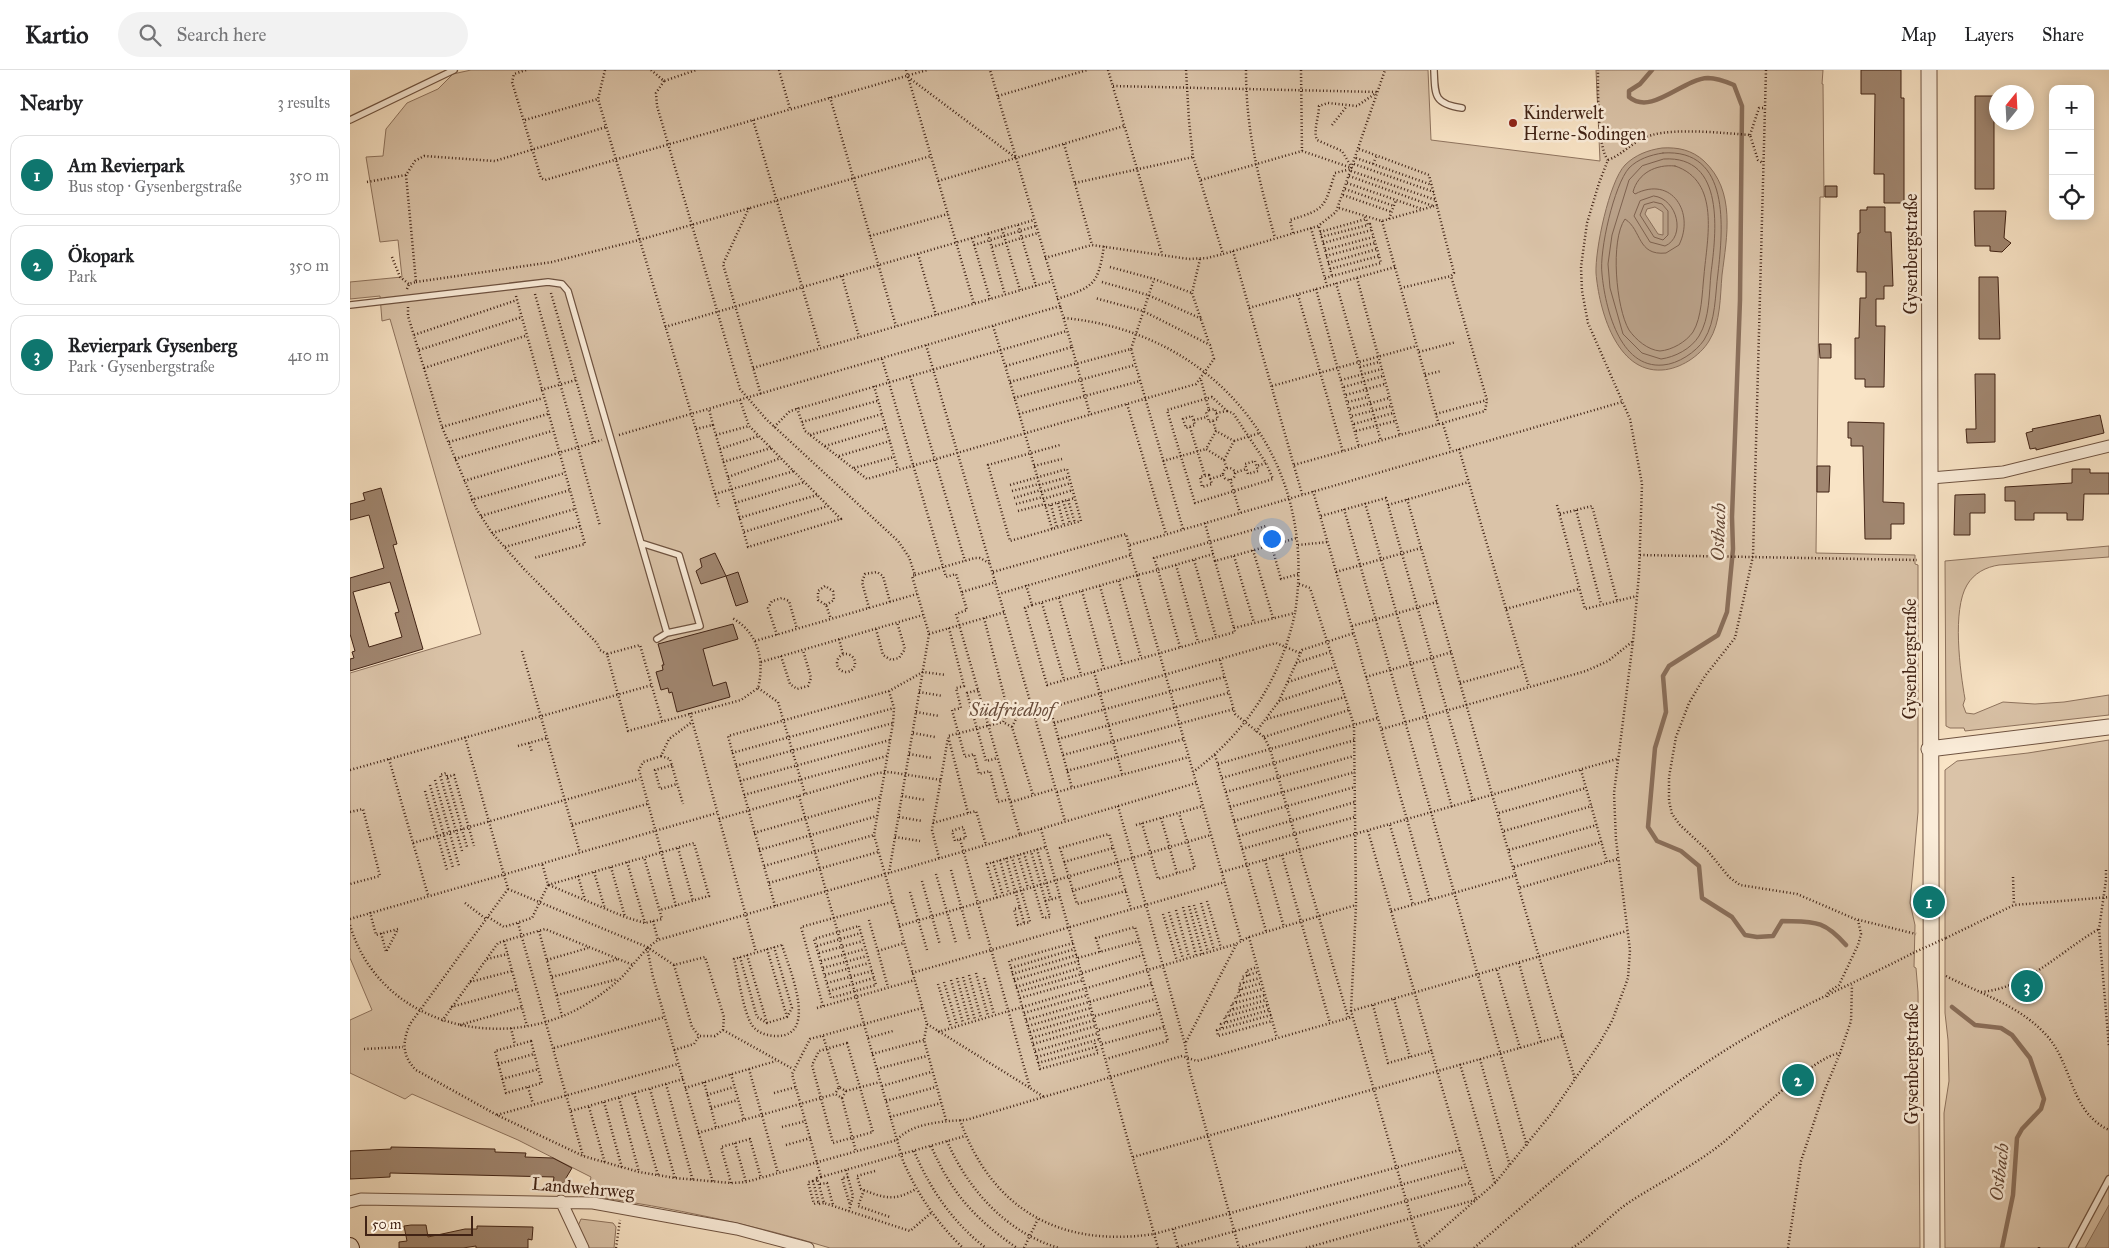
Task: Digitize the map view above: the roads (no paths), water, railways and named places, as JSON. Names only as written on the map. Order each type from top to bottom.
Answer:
[{"type":"street","name":"Gysenbergstraße","points":[[1929,70],[1929,749],[1932,1248]]},
{"type":"street","points":[[1930,478],[2003,472],[2109,446]]},
{"type":"street","points":[[1929,749],[2109,727]]},
{"type":"street","name":"Landwehrweg","points":[[350,1202],[361,1199],[561,1201],[622,1208],[737,1229],[808,1248]]},
{"type":"street","points":[[561,1201],[583,1248]]},
{"type":"lane","points":[[350,120],[454,70]]},
{"type":"lane","points":[[1434,70],[1435,91],[1440,102],[1445,106],[1462,108]]},
{"type":"lane","points":[[350,305],[532,283],[548,282],[562,284],[568,291],[667,633]]},
{"type":"lane","points":[[641,543],[679,555],[700,626],[667,633],[657,639]]},
{"type":"lane","points":[[2072,1248],[2109,1179]]},
{"type":"water","points":[[1657,149],[1685,150],[1695,154],[1704,161],[1714,173],[1721,186],[1727,215],[1726,245],[1719,309],[1713,334],[1705,347],[1695,357],[1676,367],[1662,370],[1646,368],[1633,361],[1622,350],[1606,320],[1601,304],[1596,273],[1596,262],[1604,217],[1619,174],[1633,158]],"holes":[[[1655,207],[1663,212],[1663,235],[1658,234],[1645,214],[1647,209]]]},
{"type":"water","points":[[2109,1205],[2109,1248],[2085,1248]]},
{"type":"waterway","name":"Ostbach","points":[[1652,70],[1640,84],[1629,91],[1629,97],[1638,102],[1657,100],[1688,84],[1711,78],[1734,85],[1742,106],[1740,300],[1732,517],[1733,549],[1727,612],[1718,635],[1669,666],[1663,676],[1666,712],[1655,748],[1648,827],[1657,841],[1681,851],[1699,866],[1702,898],[1732,917],[1745,935],[1757,937],[1773,936],[1782,921],[1810,922],[1831,930],[1846,945]]},
{"type":"waterway","name":"Ostbach","points":[[1952,1007],[1975,1025],[2001,1028],[2012,1035],[2030,1058],[2044,1099],[2041,1109],[2022,1129],[2017,1138],[2013,1195],[2002,1248]]},
{"type":"place","name":"Kinderwelt Herne-Sodingen","points":[[1513,123]]},
{"type":"place","name":"Am Revierpark","points":[[1929,902]]},
{"type":"place","name":"Revierpark Gysenberg","points":[[2027,986]]},
{"type":"place","name":"Ökopark","points":[[1798,1080]]},
{"type":"park label","name":"Südfriedhof","points":[[1012,710]]}]
